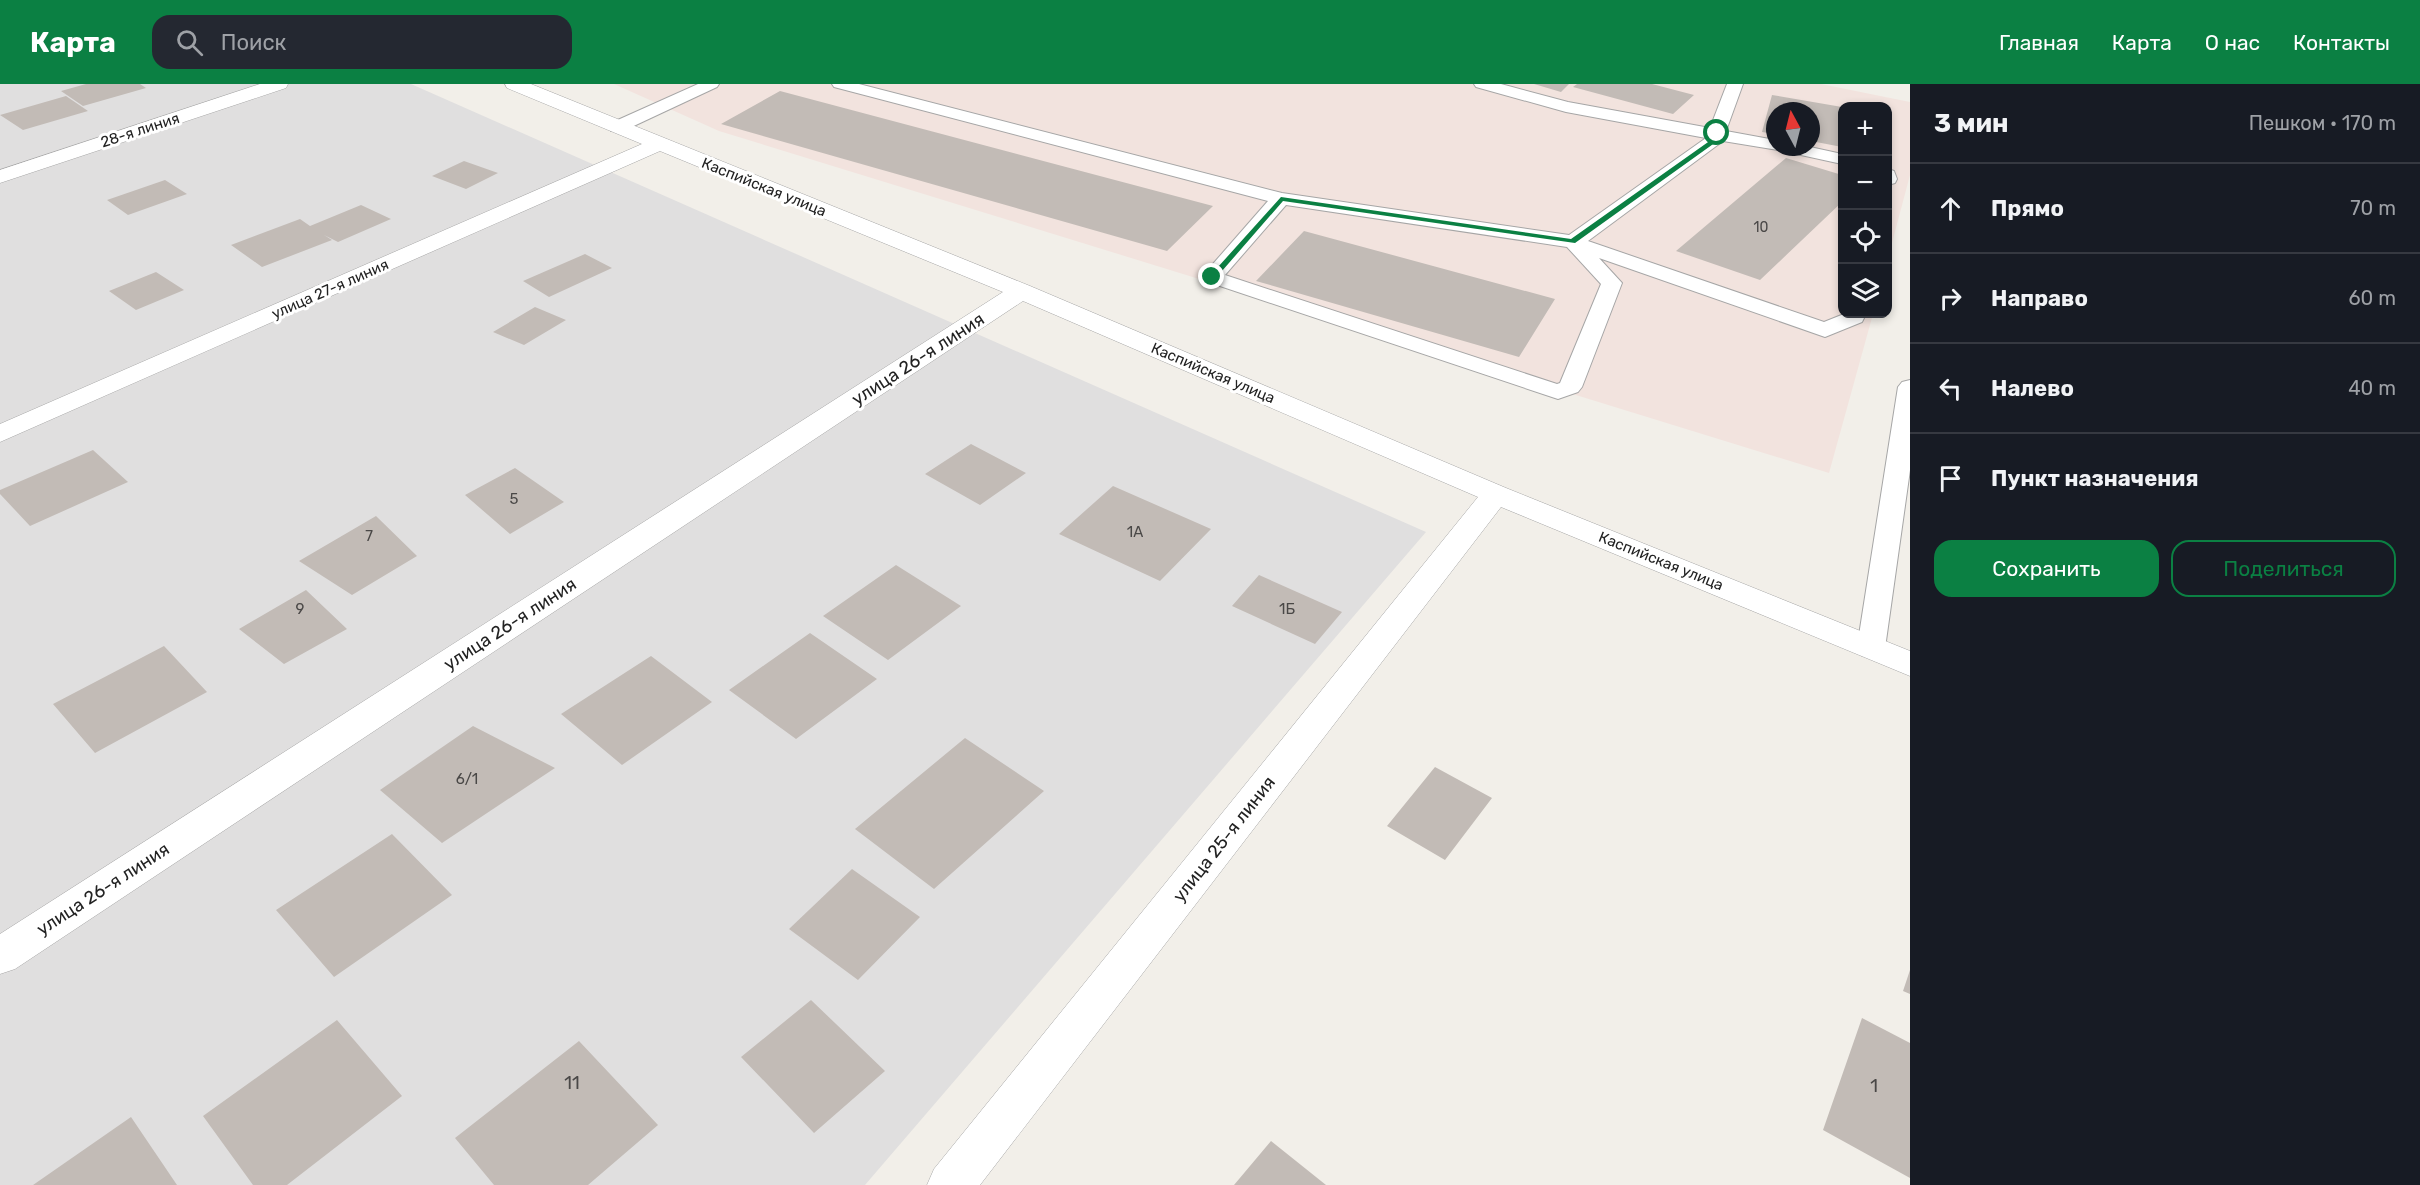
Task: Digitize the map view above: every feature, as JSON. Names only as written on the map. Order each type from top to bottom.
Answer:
[{"type":"street","name":"28-я линия","points":[[0,177],[279,84]]},
{"type":"street","name":"Каспийская улица","points":[[514,84],[1021,291],[1496,494],[1910,664]]},
{"type":"street","name":"улица 27-я линия","points":[[0,434],[659,144]]},
{"type":"street","name":"улица 26-я линия","points":[[0,956],[1021,291]]},
{"type":"street","name":"улица 25-я линия","points":[[951,1185],[1496,494]]},
{"type":"lane","points":[[617,127],[711,84]]},
{"type":"lane","points":[[840,84],[1281,199],[1573,242],[1825,330],[1852,318]]},
{"type":"lane","points":[[1482,84],[1566,107],[1766,143]]},
{"type":"lane","points":[[1573,242],[1714,141],[1735,84]]},
{"type":"lane","points":[[1820,154],[1838,158]]},
{"type":"lane","points":[[1281,199],[1212,277],[1558,392],[1570,387],[1612,283],[1573,242]]},
{"type":"lane","points":[[1871,648],[1910,387]]},
{"type":"shaded area","points":[[0,84],[411,84],[1426,532],[865,1185],[0,1185]]},
{"type":"shaded area","points":[[614,84],[1821,84],[1910,102],[1910,175],[1892,243],[1892,102],[1838,102],[1838,318],[1872,318],[1829,473],[719,131]]},
{"type":"building","points":[[86,84],[140,84],[146,88],[83,106],[61,91]]},
{"type":"building","points":[[1534,84],[1569,84],[1561,92]]},
{"type":"building","points":[[1577,84],[1652,84],[1694,95],[1673,114],[1573,87]]},
{"type":"building","points":[[780,91],[1213,206],[1167,251],[721,124]]},
{"type":"building","points":[[1772,95],[1813,102],[1770,102]]},
{"type":"building","points":[[66,96],[88,111],[23,130],[0,115]]},
{"type":"building","points":[[1820,103],[1838,106],[1838,146],[1820,143]]},
{"type":"building","points":[[1766,117],[1766,133],[1762,132]]},
{"type":"building","points":[[1786,158],[1838,174],[1838,206],[1760,280],[1676,251]]},
{"type":"building","points":[[464,161],[498,173],[466,189],[432,176]]},
{"type":"building","points":[[165,180],[187,194],[128,215],[107,200]]},
{"type":"building","points":[[361,205],[391,219],[338,242],[324,235],[332,240],[262,267],[231,245],[300,219],[310,226]]},
{"type":"building","points":[[1304,231],[1555,299],[1519,357],[1256,281]]},
{"type":"building","points":[[585,254],[612,268],[549,297],[523,281]]},
{"type":"building","points":[[156,272],[184,290],[136,310],[109,291]]},
{"type":"building","points":[[535,307],[566,320],[524,345],[493,332]]},
{"type":"building","points":[[971,444],[1026,473],[980,505],[925,474]]},
{"type":"building","points":[[93,450],[128,482],[30,526],[0,494],[0,490]]},
{"type":"building","points":[[515,468],[564,502],[510,534],[465,495]]},
{"type":"building","points":[[1113,486],[1211,529],[1160,581],[1059,534]]},
{"type":"building","points":[[376,516],[417,556],[352,595],[299,561]]},
{"type":"building","points":[[896,565],[961,606],[888,660],[823,616]]},
{"type":"building","points":[[1259,575],[1342,612],[1315,644],[1232,606]]},
{"type":"building","points":[[306,590],[347,629],[284,664],[239,629]]},
{"type":"building","points":[[810,633],[877,679],[796,739],[729,690]]},
{"type":"building","points":[[164,646],[207,692],[95,753],[53,704]]},
{"type":"building","points":[[651,656],[712,702],[622,765],[561,714]]},
{"type":"building","points":[[473,726],[555,768],[442,843],[380,790]]},
{"type":"building","points":[[965,738],[1044,791],[934,889],[855,829]]},
{"type":"building","points":[[1435,767],[1492,798],[1445,860],[1387,826]]},
{"type":"building","points":[[392,834],[452,895],[334,977],[276,910]]},
{"type":"building","points":[[852,869],[920,917],[858,980],[789,929]]},
{"type":"building","points":[[1910,970],[1910,994],[1903,991]]},
{"type":"building","points":[[811,1000],[885,1071],[814,1133],[741,1057]]},
{"type":"building","points":[[1862,1018],[1910,1043],[1910,1178],[1823,1130]]},
{"type":"building","points":[[337,1020],[402,1096],[287,1185],[253,1185],[203,1116]]},
{"type":"building","points":[[579,1041],[658,1125],[588,1185],[494,1185],[455,1138]]},
{"type":"building","points":[[131,1117],[177,1185],[33,1185]]},
{"type":"building","points":[[1271,1141],[1326,1185],[1234,1185]]},
{"type":"route","points":[[1212,277],[1281,199],[1573,242],[1714,141],[1717,133]]}]
